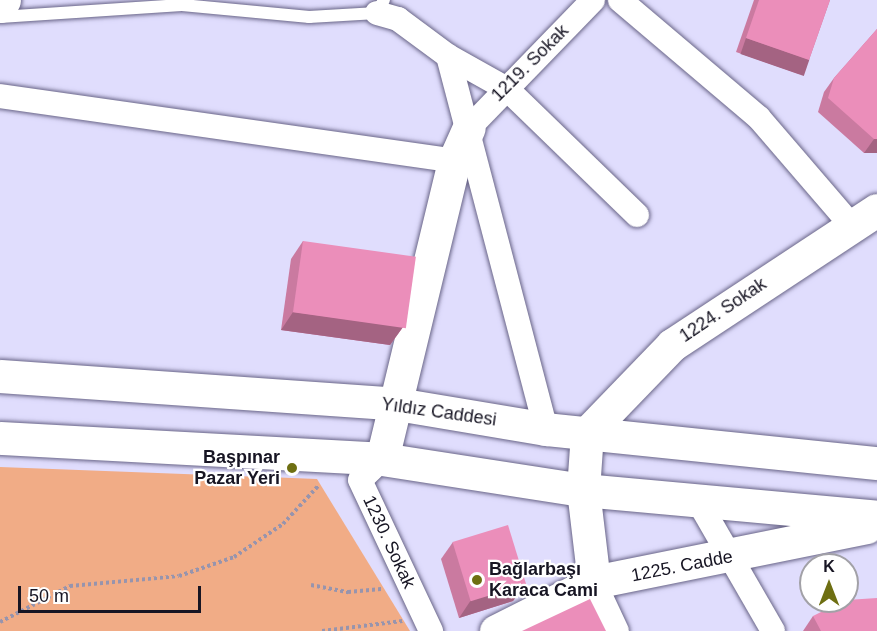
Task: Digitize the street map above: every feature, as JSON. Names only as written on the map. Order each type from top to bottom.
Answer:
[{"type":"main road","points":[[0,6],[4,0]]},
{"type":"main road","points":[[382,459],[454,161],[469,128]]},
{"type":"main road","name":"1224. Sokak","points":[[587,433],[672,345],[864,217]]},
{"type":"main road","name":"Yıldız Caddesi","points":[[0,376],[397,404],[546,429],[877,463]]},
{"type":"main road","points":[[587,433],[583,490],[594,582]]},
{"type":"main road","points":[[0,438],[382,459],[583,490],[877,517]]},
{"type":"main road","name":"1225. Cadde","points":[[496,631],[594,582],[730,557],[877,525]]},
{"type":"street","name":"1219. Sokak","points":[[469,128],[593,0]]},
{"type":"street","points":[[620,0],[759,118],[864,217]]},
{"type":"street","points":[[381,7],[448,56],[507,89],[637,215]]},
{"type":"street","points":[[448,56],[469,128],[546,429]]},
{"type":"street","points":[[0,96],[454,161]]},
{"type":"street","name":"1230. Sokak","points":[[382,459],[360,480],[431,631]]},
{"type":"street","points":[[698,501],[773,631]]},
{"type":"street","points":[[594,582],[617,631]]},
{"type":"lane","points":[[0,16],[182,5],[309,17],[381,7]]},
{"type":"path","points":[[0,622],[70,586],[179,576],[234,557],[283,524],[344,457]]},
{"type":"path","points":[[311,585],[348,592],[384,589]]},
{"type":"path","points":[[322,631],[404,621]]},
{"type":"shaded area","points":[[0,467],[317,479],[410,631],[0,631]]},
{"type":"building","points":[[759,0],[830,0],[809,60],[746,38]]},
{"type":"building","points":[[877,29],[877,139],[874,139],[828,98],[834,78]]},
{"type":"building","points":[[303,241],[416,257],[406,328],[293,312]]},
{"type":"building","points":[[508,525],[526,584],[471,601],[453,542]]},
{"type":"building","points":[[877,598],[877,631],[821,631],[813,616],[819,613],[859,613],[859,599]]},
{"type":"building","points":[[590,599],[606,631],[522,631]]},
{"type":"place","name":"Başpınar Pazar Yeri","points":[[292,468]]},
{"type":"place","name":"Bağlarbaşı Karaca Cami","points":[[477,580]]}]
